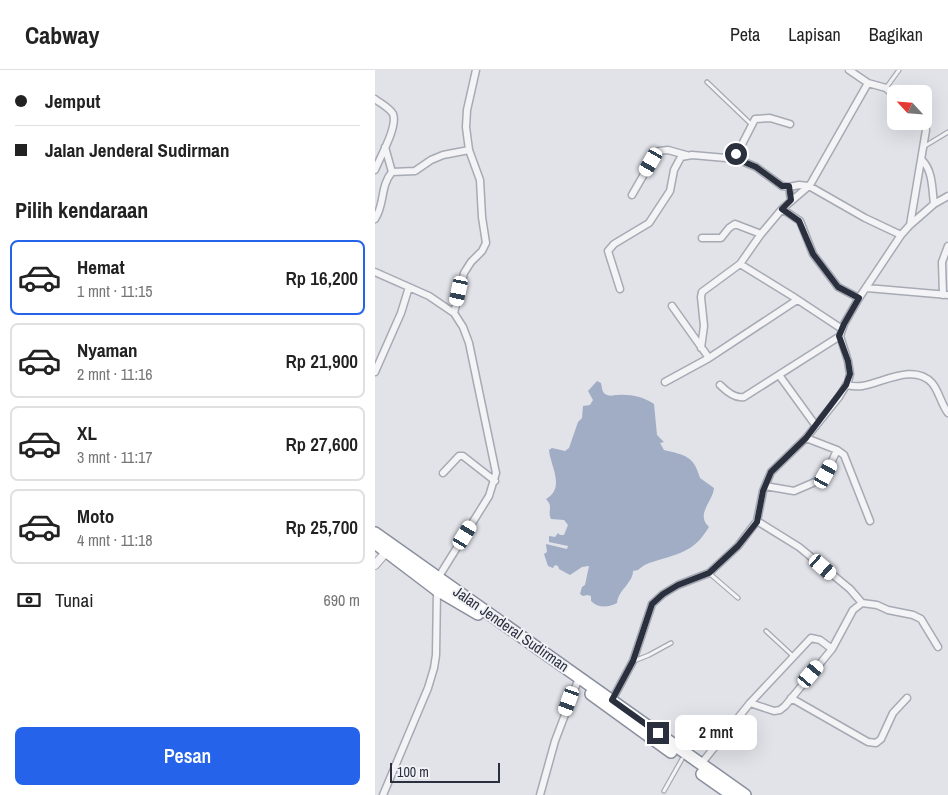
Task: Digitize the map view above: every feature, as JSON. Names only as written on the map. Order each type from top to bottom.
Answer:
[{"type":"highway","name":"Jalan Jenderal Sudirman","points":[[375,533],[732,795]]},
{"type":"highway","name":"Jalan Jenderal Sudirman","points":[[375,543],[437,590],[475,608],[612,700],[745,795]]},
{"type":"street","points":[[454,313],[461,280],[466,269],[482,251],[486,243],[479,176],[469,150],[465,119],[476,70]]},
{"type":"street","points":[[849,70],[868,83],[885,88]]},
{"type":"street","points":[[701,348],[704,326],[701,294],[740,264],[761,234],[782,209],[809,186],[868,83]]},
{"type":"street","points":[[375,99],[391,112],[394,118],[390,136],[375,170]]},
{"type":"street","points":[[737,159],[736,154],[755,119],[770,118],[790,124]]},
{"type":"street","points":[[910,225],[926,130]]},
{"type":"street","points":[[375,219],[381,208],[384,185],[392,172],[385,147]]},
{"type":"street","points":[[392,172],[415,171],[431,160],[443,155],[469,150]]},
{"type":"street","points":[[632,195],[659,151],[668,150],[686,155],[737,159],[756,167],[782,186],[809,186],[865,218],[901,235]]},
{"type":"street","points":[[620,289],[608,255],[609,249],[649,223],[670,191],[674,170],[678,161],[686,155]]},
{"type":"street","points":[[922,160],[930,172],[934,204]]},
{"type":"street","points":[[789,186],[791,200]]},
{"type":"street","points":[[720,385],[726,391],[741,398],[749,395],[839,336],[859,298],[901,235],[934,204],[948,196]]},
{"type":"street","points":[[782,209],[799,221],[813,254],[838,287],[859,298]]},
{"type":"street","points":[[702,238],[721,238],[735,224],[761,234]]},
{"type":"street","points":[[867,288],[945,295],[942,262],[948,246]]},
{"type":"street","points":[[740,264],[842,329]]},
{"type":"street","points":[[375,272],[429,296],[454,313],[463,327],[469,343],[490,437],[496,472],[495,481],[489,496],[438,578]]},
{"type":"street","points":[[375,372],[401,313],[409,286]]},
{"type":"street","points":[[665,382],[709,358],[797,300]]},
{"type":"street","points":[[672,306],[709,358]]},
{"type":"street","points":[[612,700],[633,661],[649,611],[655,600],[678,585],[709,573],[738,546],[757,522],[765,486],[771,472],[806,438],[846,385],[850,374],[848,361],[839,336]]},
{"type":"street","points":[[846,385],[861,386],[906,375],[915,374],[923,376],[932,383],[948,414]]},
{"type":"street","points":[[779,375],[816,426]]},
{"type":"street","points":[[806,438],[837,450],[844,455],[870,521]]},
{"type":"street","points":[[765,486],[794,491],[815,482],[826,474],[837,450]]},
{"type":"street","points":[[443,473],[459,456],[463,456],[495,481]]},
{"type":"street","points":[[757,522],[799,547],[851,589],[862,602],[913,615],[921,619],[938,647]]},
{"type":"street","points":[[375,566],[387,551]]},
{"type":"street","points":[[383,795],[428,688],[434,668],[437,590]]},
{"type":"street","points":[[750,703],[780,710],[832,649],[853,610],[862,602]]},
{"type":"street","points":[[701,764],[750,703],[811,638],[820,640],[832,649]]},
{"type":"street","points":[[540,795],[555,741],[577,683]]},
{"type":"street","points":[[791,698],[869,742],[876,743],[881,738],[893,713],[907,698]]},
{"type":"lane","points":[[885,88],[899,70]]},
{"type":"lane","points":[[707,82],[751,124]]},
{"type":"lane","points":[[924,147],[948,132]]},
{"type":"lane","points":[[709,573],[738,598]]},
{"type":"lane","points":[[766,631],[793,656]]},
{"type":"lane","points":[[633,661],[671,643]]},
{"type":"lane","points":[[664,791],[682,759]]},
{"type":"water","points":[[597,381],[601,383],[603,392],[607,395],[632,396],[654,404],[657,435],[664,442],[660,443],[664,450],[678,453],[692,461],[700,478],[714,488],[704,513],[705,522],[709,527],[700,540],[684,551],[649,563],[633,571],[631,579],[620,594],[617,603],[610,606],[597,605],[591,601],[591,596],[580,594],[582,587],[585,585],[589,566],[582,567],[570,575],[559,569],[558,566],[555,565],[553,568],[548,566],[544,554],[547,552],[546,544],[567,549],[568,546],[549,542],[549,536],[555,537],[558,533],[564,535],[568,525],[564,520],[551,519],[550,516],[550,504],[546,499],[552,494],[556,483],[549,450],[552,448],[565,451],[569,448],[578,422],[582,418],[583,406],[590,405],[593,400],[588,391]]},
{"type":"route","points":[[658,733],[612,700],[633,661],[652,604],[663,594],[678,585],[709,573],[748,535],[757,522],[763,491],[771,472],[806,438],[839,396],[848,382],[850,374],[848,361],[839,336],[859,298],[838,287],[813,254],[805,230],[797,218],[782,209],[791,200],[789,186],[782,186],[756,167],[737,159],[736,154]]}]
